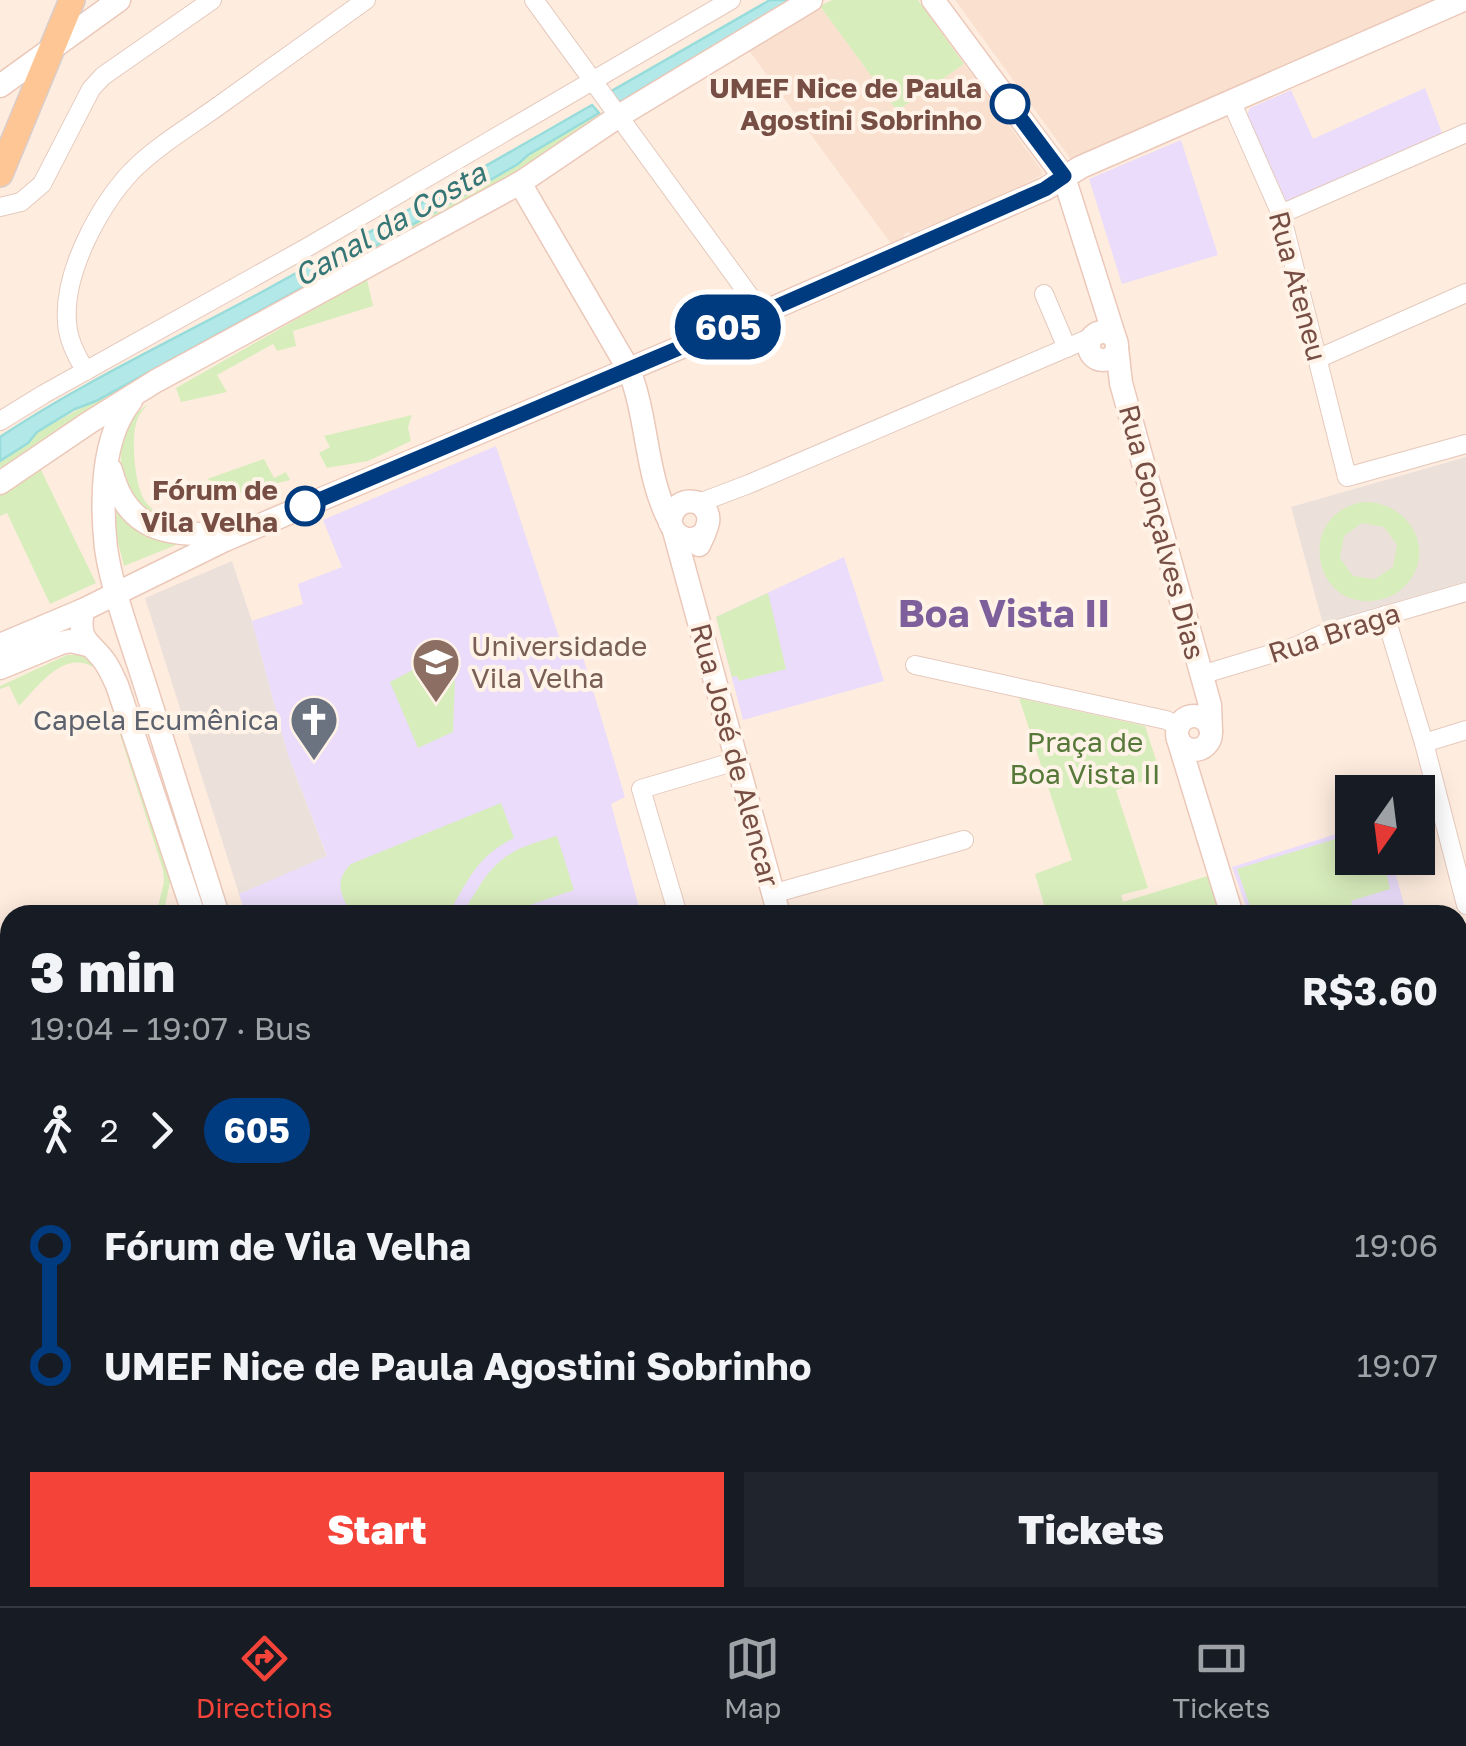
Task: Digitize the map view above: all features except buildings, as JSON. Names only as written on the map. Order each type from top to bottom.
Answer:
[{"type":"main road","points":[[0,174],[74,0]]},
{"type":"street","points":[[74,0],[92,20]]},
{"type":"street","points":[[0,86],[118,0]]},
{"type":"street","points":[[0,207],[22,202],[42,184],[102,76],[212,0]]},
{"type":"street","points":[[86,371],[69,336],[67,308],[88,238],[116,191],[148,156],[366,0]]},
{"type":"street","points":[[534,0],[762,313]]},
{"type":"street","points":[[0,421],[597,85],[730,0]]},
{"type":"street","points":[[0,483],[136,394],[520,183],[617,112],[812,0]]},
{"type":"street","name":"Rua Gonçalves Dias","points":[[933,0],[1064,176],[1107,309],[1093,345],[1120,383],[1210,705],[1209,738],[1196,766],[1194,793]]},
{"type":"street","points":[[0,646],[245,532],[762,313],[1029,196],[1081,167],[1463,0]]},
{"type":"street","name":"Rua Ateneu","points":[[1231,101],[1281,214],[1347,477],[1466,444]]},
{"type":"street","points":[[1281,214],[1466,133]]},
{"type":"street","name":"Rua José de Alencar","points":[[520,183],[629,370],[657,494],[672,527],[775,905]]},
{"type":"street","points":[[699,514],[749,484],[1093,345],[1044,294]]},
{"type":"street","points":[[1317,359],[1466,294]]},
{"type":"street","points":[[136,394],[114,428],[109,444],[104,526],[107,551],[124,633],[215,905]]},
{"type":"street","points":[[109,457],[123,503],[146,523],[179,533],[245,532]]},
{"type":"street","name":"Rua José de Alencar","points":[[651,466],[668,491],[699,514],[691,595]]},
{"type":"street","points":[[676,506],[699,514],[697,538],[680,537],[672,527],[671,514],[676,506]]},
{"type":"street","name":"Rua Braga","points":[[1202,679],[1325,633],[1466,592]]},
{"type":"street","points":[[86,609],[124,633]]},
{"type":"street","points":[[86,609],[81,625],[88,645],[104,661],[117,685],[191,905]]},
{"type":"street","points":[[1385,615],[1460,863],[1466,905]]},
{"type":"street","points":[[0,668],[61,643],[88,645],[124,633]]},
{"type":"street","points":[[915,665],[1183,727]]},
{"type":"street","name":"Rua Gonçalves Dias","points":[[1183,727],[1204,701],[1202,679]]},
{"type":"street","points":[[1183,727],[1184,747],[1190,750],[1200,750],[1209,738]]},
{"type":"street","points":[[1183,727],[1194,793],[1229,905]]},
{"type":"street","points":[[1424,743],[1466,730]]},
{"type":"street","points":[[675,905],[641,789],[736,761]]},
{"type":"street","points":[[775,905],[964,840]]},
{"type":"shaded area","points":[[955,0],[1446,0],[1072,161]]},
{"type":"shaded area","points":[[820,6],[897,111],[964,64],[1042,175],[972,210],[911,235],[908,232],[903,235],[906,239],[892,245],[747,48]]},
{"type":"shaded area","points":[[1425,88],[1442,133],[1287,203],[1247,115],[1250,108],[1291,90],[1313,139]]},
{"type":"shaded area","points":[[1181,140],[1218,255],[1122,284],[1089,179]]},
{"type":"shaded area","name":"Universidade Vila Velha","points":[[496,446],[564,652],[580,647],[625,797],[611,804],[638,905],[243,905],[239,894],[327,856],[288,755],[252,621],[303,604],[298,584],[342,567],[323,520]]},
{"type":"shaded area","points":[[1466,457],[1466,583],[1323,624],[1291,507]]},
{"type":"shaded area","points":[[844,557],[884,681],[743,720],[716,617]]},
{"type":"shaded area","points":[[232,561],[288,755],[327,857],[239,894],[145,598]]},
{"type":"shaded area","points":[[1335,834],[1335,875],[1396,875],[1404,905],[1245,905],[1232,867]]},
{"type":"green space","points":[[832,0],[918,0],[964,64],[897,111],[820,6]]},
{"type":"green space","points":[[599,113],[606,120],[0,474],[0,461],[28,443],[37,432],[316,280]]},
{"type":"green space","points":[[367,279],[373,306],[293,331],[296,346],[277,351],[273,344],[217,375],[227,392],[181,402],[176,388]]},
{"type":"green space","points":[[148,404],[135,431],[139,485],[152,509],[179,521],[158,517],[141,507],[123,474],[124,436],[133,418]]},
{"type":"green space","points":[[412,415],[408,427],[411,441],[368,461],[327,468],[319,453],[330,447],[324,436]]},
{"type":"green space","points":[[264,459],[274,478],[286,472],[290,480],[240,493],[207,479]]},
{"type":"green space","points":[[39,466],[96,583],[50,604],[7,513],[0,516],[0,493]]},
{"type":"green space","points":[[1363,502],[1378,503],[1403,516],[1412,527],[1419,552],[1417,566],[1410,580],[1396,593],[1378,600],[1356,600],[1339,592],[1326,578],[1320,542],[1327,524],[1341,510]],"holes":[[[1362,523],[1384,527],[1397,545],[1393,567],[1375,579],[1353,576],[1340,558],[1344,536]]]},
{"type":"green space","points":[[115,505],[186,541],[124,566],[116,535]]},
{"type":"green space","points":[[768,593],[786,669],[739,681],[737,676],[732,677],[716,617]]},
{"type":"green space","points":[[67,655],[86,655],[100,664],[170,871],[165,905],[158,905],[163,870],[100,672],[77,662],[66,665],[45,678],[19,706],[9,686],[0,686]]},
{"type":"green space","points":[[428,662],[438,687],[455,680],[453,732],[418,748],[390,682]]},
{"type":"green space","name":"Praça de Boa Vista II","points":[[1019,698],[1145,726],[1161,775],[1116,790],[1148,888],[1121,895],[1123,902],[1211,875],[1222,905],[1044,905],[1035,874],[1072,860]]},
{"type":"green space","points":[[501,803],[514,838],[482,861],[454,905],[347,905],[341,883],[351,864]]},
{"type":"green space","points":[[557,836],[574,890],[530,905],[468,905],[495,866],[521,848]]},
{"type":"green space","points":[[1335,839],[1335,875],[1387,875],[1390,889],[1351,901],[1352,905],[1250,905],[1237,869]]},
{"type":"water","points":[[770,0],[791,0],[618,103],[610,92]]},
{"type":"water","name":"Canal da Costa","points":[[592,105],[599,113],[518,164],[316,280],[75,409],[0,461],[0,437],[31,417],[302,270]]},
{"type":"bus line","name":"605","points":[[305,506],[1045,189],[1064,176],[1010,104]]},
{"type":"place","name":"UMEF Nice de Paula Agostini Sobrinho","points":[[1010,104]]},
{"type":"place","name":"Fórum de Vila Velha","points":[[305,506]]},
{"type":"place","name":"Universidade Vila Velha","points":[[436,704]]},
{"type":"place","name":"Capela Ecumênica","points":[[314,762]]},
{"type":"district","name":"Boa Vista II","points":[[1004,614]]}]
